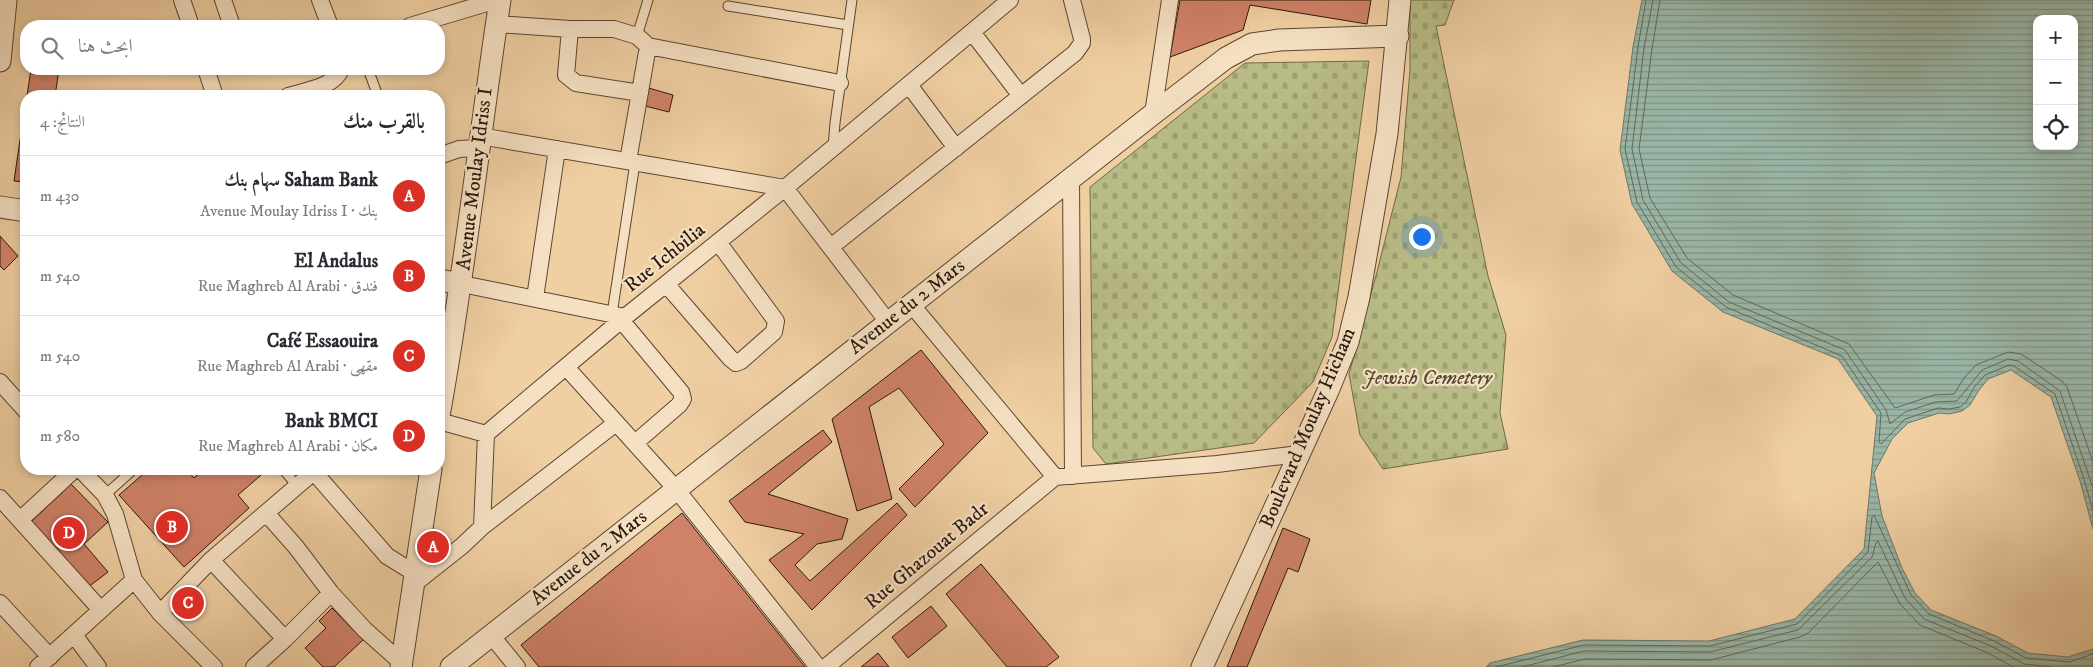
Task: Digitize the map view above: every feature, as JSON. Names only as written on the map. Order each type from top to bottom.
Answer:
[{"type":"street","points":[[0,61],[6,0]]},
{"type":"street","points":[[182,0],[189,20]]},
{"type":"street","points":[[223,0],[230,20]]},
{"type":"street","points":[[320,0],[328,20]]},
{"type":"street","points":[[422,20],[449,7],[498,0]]},
{"type":"street","name":"Avenue Moulay Idriss I","points":[[445,364],[462,284],[498,0]]},
{"type":"street","name":"Rue Ichbilia","points":[[486,434],[566,367],[619,317],[666,284],[785,188],[1010,0]]},
{"type":"street","points":[[832,246],[1075,53],[1082,44],[1072,0]]},
{"type":"street","points":[[1153,114],[1170,0]]},
{"type":"street","name":"Boulevard Moulay Hicham","points":[[1202,667],[1348,342],[1359,297],[1387,134],[1400,0]]},
{"type":"street","points":[[496,24],[570,29],[614,29],[643,41],[840,83]]},
{"type":"street","points":[[570,29],[566,75],[570,80],[576,83],[640,93]]},
{"type":"street","points":[[972,32],[1021,96]]},
{"type":"street","name":"Avenue du 2 Mars","points":[[455,666],[491,635],[676,489],[1226,58],[1252,44],[1280,40],[1398,36]]},
{"type":"street","points":[[632,162],[640,93],[643,41]]},
{"type":"street","points":[[211,75],[214,90]]},
{"type":"street","points":[[305,90],[328,82],[337,75]]},
{"type":"street","points":[[909,85],[956,148]]},
{"type":"street","points":[[445,154],[479,142],[557,149],[785,188],[832,246],[888,322]]},
{"type":"street","points":[[534,298],[557,149]]},
{"type":"street","points":[[1071,178],[1073,476]]},
{"type":"street","points":[[0,207],[20,210]]},
{"type":"street","points":[[666,284],[730,358],[736,363],[741,361],[774,332],[776,321],[718,242]]},
{"type":"street","points":[[445,281],[619,317],[681,392],[683,399],[679,405],[634,443]]},
{"type":"street","points":[[911,304],[1055,477],[1216,464],[1299,454]]},
{"type":"street","points":[[566,367],[676,489],[818,667]]},
{"type":"street","points":[[0,382],[20,400]]},
{"type":"street","points":[[445,423],[486,434],[482,527]]},
{"type":"street","points":[[415,579],[462,546],[482,527],[616,423]]},
{"type":"street","points":[[20,520],[69,475]]},
{"type":"street","points":[[86,475],[105,495],[115,514],[134,580],[160,613],[214,667]]},
{"type":"street","points":[[160,613],[211,560],[310,475]]},
{"type":"street","points":[[319,475],[387,556],[415,579]]},
{"type":"street","points":[[402,665],[430,475]]},
{"type":"street","name":"Rue Ghazouat Badr","points":[[826,667],[1055,477]]},
{"type":"street","points":[[3,507],[20,520],[101,610]]},
{"type":"street","points":[[266,513],[296,547],[331,593],[365,630],[402,665]]},
{"type":"street","points":[[211,560],[285,639]]},
{"type":"street","points":[[0,602],[44,662],[134,580]]},
{"type":"street","points":[[254,667],[331,593]]},
{"type":"street","points":[[74,635],[98,667]]},
{"type":"street","points":[[491,635],[517,667]]},
{"type":"lane","points":[[643,41],[648,0]]},
{"type":"lane","points":[[833,148],[852,0]]},
{"type":"lane","points":[[728,6],[848,25]]},
{"type":"lane","points":[[370,75],[376,90]]},
{"type":"lane","points":[[619,317],[632,162]]},
{"type":"lane","points":[[105,495],[127,475]]},
{"type":"lane","points":[[288,475],[298,486]]},
{"type":"green space","name":"Jewish Cemetery","points":[[1410,0],[1454,0],[1445,25],[1436,26],[1488,276],[1506,335],[1500,413],[1508,449],[1383,469],[1360,435],[1349,374],[1401,177],[1410,70]]},
{"type":"green space","points":[[1369,61],[1332,337],[1313,382],[1254,443],[1106,464],[1093,448],[1090,187],[1245,63]]},
{"type":"water","points":[[1642,0],[2093,0],[2093,529],[2080,481],[2051,397],[2011,370],[1988,379],[1970,405],[1962,411],[1949,414],[1939,413],[1908,423],[1892,439],[1874,473],[1882,516],[1902,568],[1915,593],[1931,610],[1996,636],[2028,653],[2068,657],[2093,649],[2093,667],[1486,667],[1490,663],[1583,640],[1709,641],[1795,619],[1864,549],[1877,416],[1838,359],[1723,312],[1672,271],[1632,204],[1620,150],[1633,47]]},
{"type":"building","points":[[1180,0],[1371,0],[1367,24],[1250,5],[1243,30],[1170,57]]},
{"type":"building","points":[[30,75],[58,75],[56,90],[28,90]]},
{"type":"building","points":[[645,87],[673,95],[669,112],[641,105]]},
{"type":"building","points":[[20,140],[20,182],[14,181]]},
{"type":"building","points":[[0,236],[18,256],[4,270],[0,266]]},
{"type":"building","points":[[921,350],[988,433],[915,507],[899,489],[944,444],[899,388],[869,407],[892,499],[857,511],[832,419]]},
{"type":"building","points":[[823,430],[832,442],[768,494],[848,519],[842,539],[817,544],[795,565],[810,581],[897,503],[907,515],[812,610],[769,560],[804,534],[745,522],[729,501]]},
{"type":"building","points":[[142,475],[191,475],[194,478],[197,475],[261,475],[238,495],[249,508],[184,567],[119,495]]},
{"type":"building","points":[[71,484],[108,522],[84,544],[108,572],[87,588],[32,521]]},
{"type":"building","points":[[682,513],[805,667],[539,667],[521,645]]},
{"type":"building","points":[[1283,528],[1310,539],[1298,572],[1288,568],[1247,667],[1227,667]]},
{"type":"building","points":[[981,564],[1059,657],[1046,667],[1007,667],[946,594]]},
{"type":"building","points":[[931,606],[947,626],[908,658],[892,637]]},
{"type":"building","points":[[332,608],[363,640],[334,667],[323,667],[305,648],[326,628],[319,621]]},
{"type":"building","points":[[878,653],[889,667],[861,667]]},
{"type":"place","name":"El Andalus","points":[[172,527]]},
{"type":"place","name":"Bank BMCI","points":[[69,533]]},
{"type":"place","name":"Saham Bank سهام بنك","points":[[433,547]]},
{"type":"place","name":"Café Essaouira","points":[[188,603]]}]
